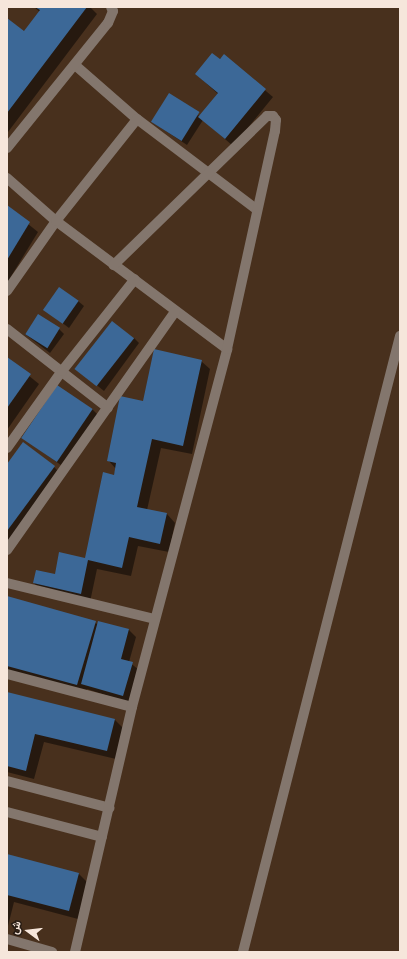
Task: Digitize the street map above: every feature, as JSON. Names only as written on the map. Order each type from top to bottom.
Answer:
[{"type":"street","points":[[7,148],[75,65],[112,16],[111,7]]},
{"type":"street","points":[[75,65],[137,119],[256,209]]},
{"type":"street","points":[[75,952],[110,808],[132,707],[227,349],[256,209],[275,131],[276,120],[273,116],[267,116],[210,174],[114,265]]},
{"type":"street","points":[[7,291],[56,221],[137,119]]},
{"type":"street","points":[[7,178],[56,221],[135,279],[175,312],[227,349]]},
{"type":"street","points":[[7,448],[62,371],[135,279]]},
{"type":"street","points":[[7,550],[175,312]]},
{"type":"street","points":[[7,329],[108,408]]},
{"type":"street","points":[[243,952],[400,336]]},
{"type":"street","points":[[7,583],[155,619]]},
{"type":"street","points":[[7,674],[132,707]]},
{"type":"street","points":[[7,780],[110,808]]},
{"type":"street","points":[[7,812],[102,837]]},
{"type":"street","points":[[7,939],[52,952]]},
{"type":"building","points":[[35,7],[87,7],[7,113],[7,18],[24,31],[40,10]]},
{"type":"building","points":[[212,53],[220,59],[224,54],[266,89],[225,139],[198,117],[218,93],[195,74]]},
{"type":"building","points":[[169,93],[200,112],[182,141],[151,122]]},
{"type":"building","points":[[7,205],[30,222],[7,260]]},
{"type":"building","points":[[59,287],[79,301],[63,324],[43,310]]},
{"type":"building","points":[[38,314],[60,328],[47,348],[25,334]]},
{"type":"building","points":[[112,321],[134,338],[97,386],[74,369]]},
{"type":"building","points":[[154,349],[202,360],[183,446],[152,439],[137,507],[167,513],[160,544],[129,537],[122,568],[88,560],[81,594],[33,583],[36,570],[55,574],[59,552],[85,558],[103,472],[114,475],[116,463],[107,461],[120,396],[143,401]]},
{"type":"building","points":[[7,357],[31,374],[7,408]]},
{"type":"building","points":[[57,385],[93,409],[57,462],[21,438]]},
{"type":"building","points":[[23,442],[55,466],[7,531],[7,464]]},
{"type":"building","points":[[7,596],[96,621],[77,685],[7,666]]},
{"type":"building","points":[[98,621],[129,629],[121,659],[133,662],[123,696],[81,684]]},
{"type":"building","points":[[7,692],[115,719],[107,751],[35,734],[26,771],[7,766]]},
{"type":"building","points":[[7,854],[79,873],[69,911],[7,895]]}]
